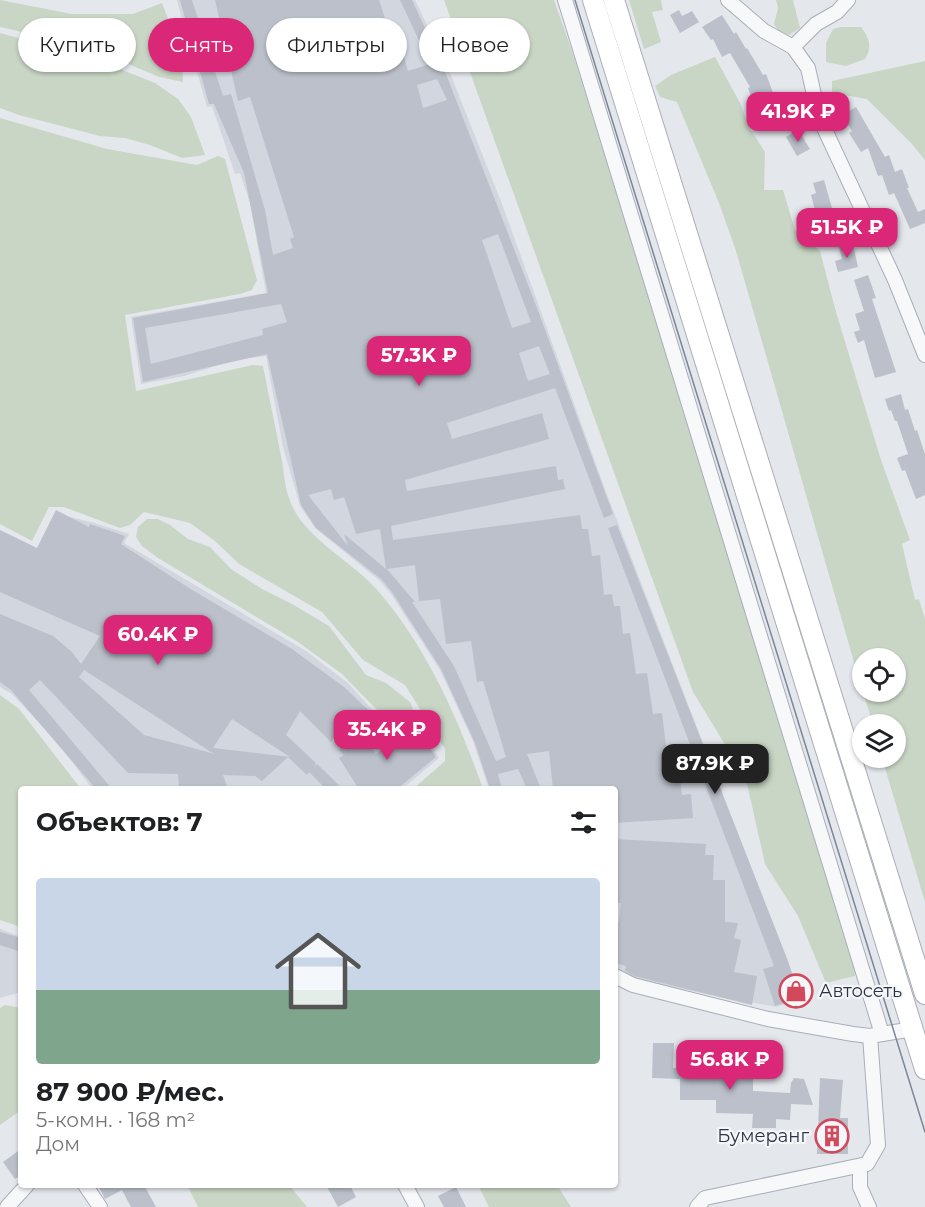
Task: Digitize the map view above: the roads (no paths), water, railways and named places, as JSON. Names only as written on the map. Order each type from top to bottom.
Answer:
[{"type":"main road","points":[[593,0],[925,1069]]},
{"type":"main road","points":[[614,0],[925,994]]},
{"type":"street","points":[[565,0],[876,1035],[878,1146],[867,1164],[705,1198],[697,1207]]},
{"type":"street","points":[[728,0],[764,31],[793,46],[808,68],[819,117],[891,270],[925,355]]},
{"type":"street","points":[[793,46],[816,24],[837,12],[848,0]]},
{"type":"street","points":[[618,978],[633,985],[768,1019],[876,1035],[913,1029]]},
{"type":"street","points":[[860,1166],[860,1187],[869,1207]]},
{"type":"street","points":[[7,1207],[24,1188]]},
{"type":"street","points":[[87,1188],[100,1207]]},
{"type":"street","points":[[407,1188],[417,1207]]},
{"type":"tram line","points":[[575,0],[925,1132]]},
{"type":"place","name":"Автосеть","points":[[796,991]]},
{"type":"place","name":"Бумеранг","points":[[832,1136]]}]
